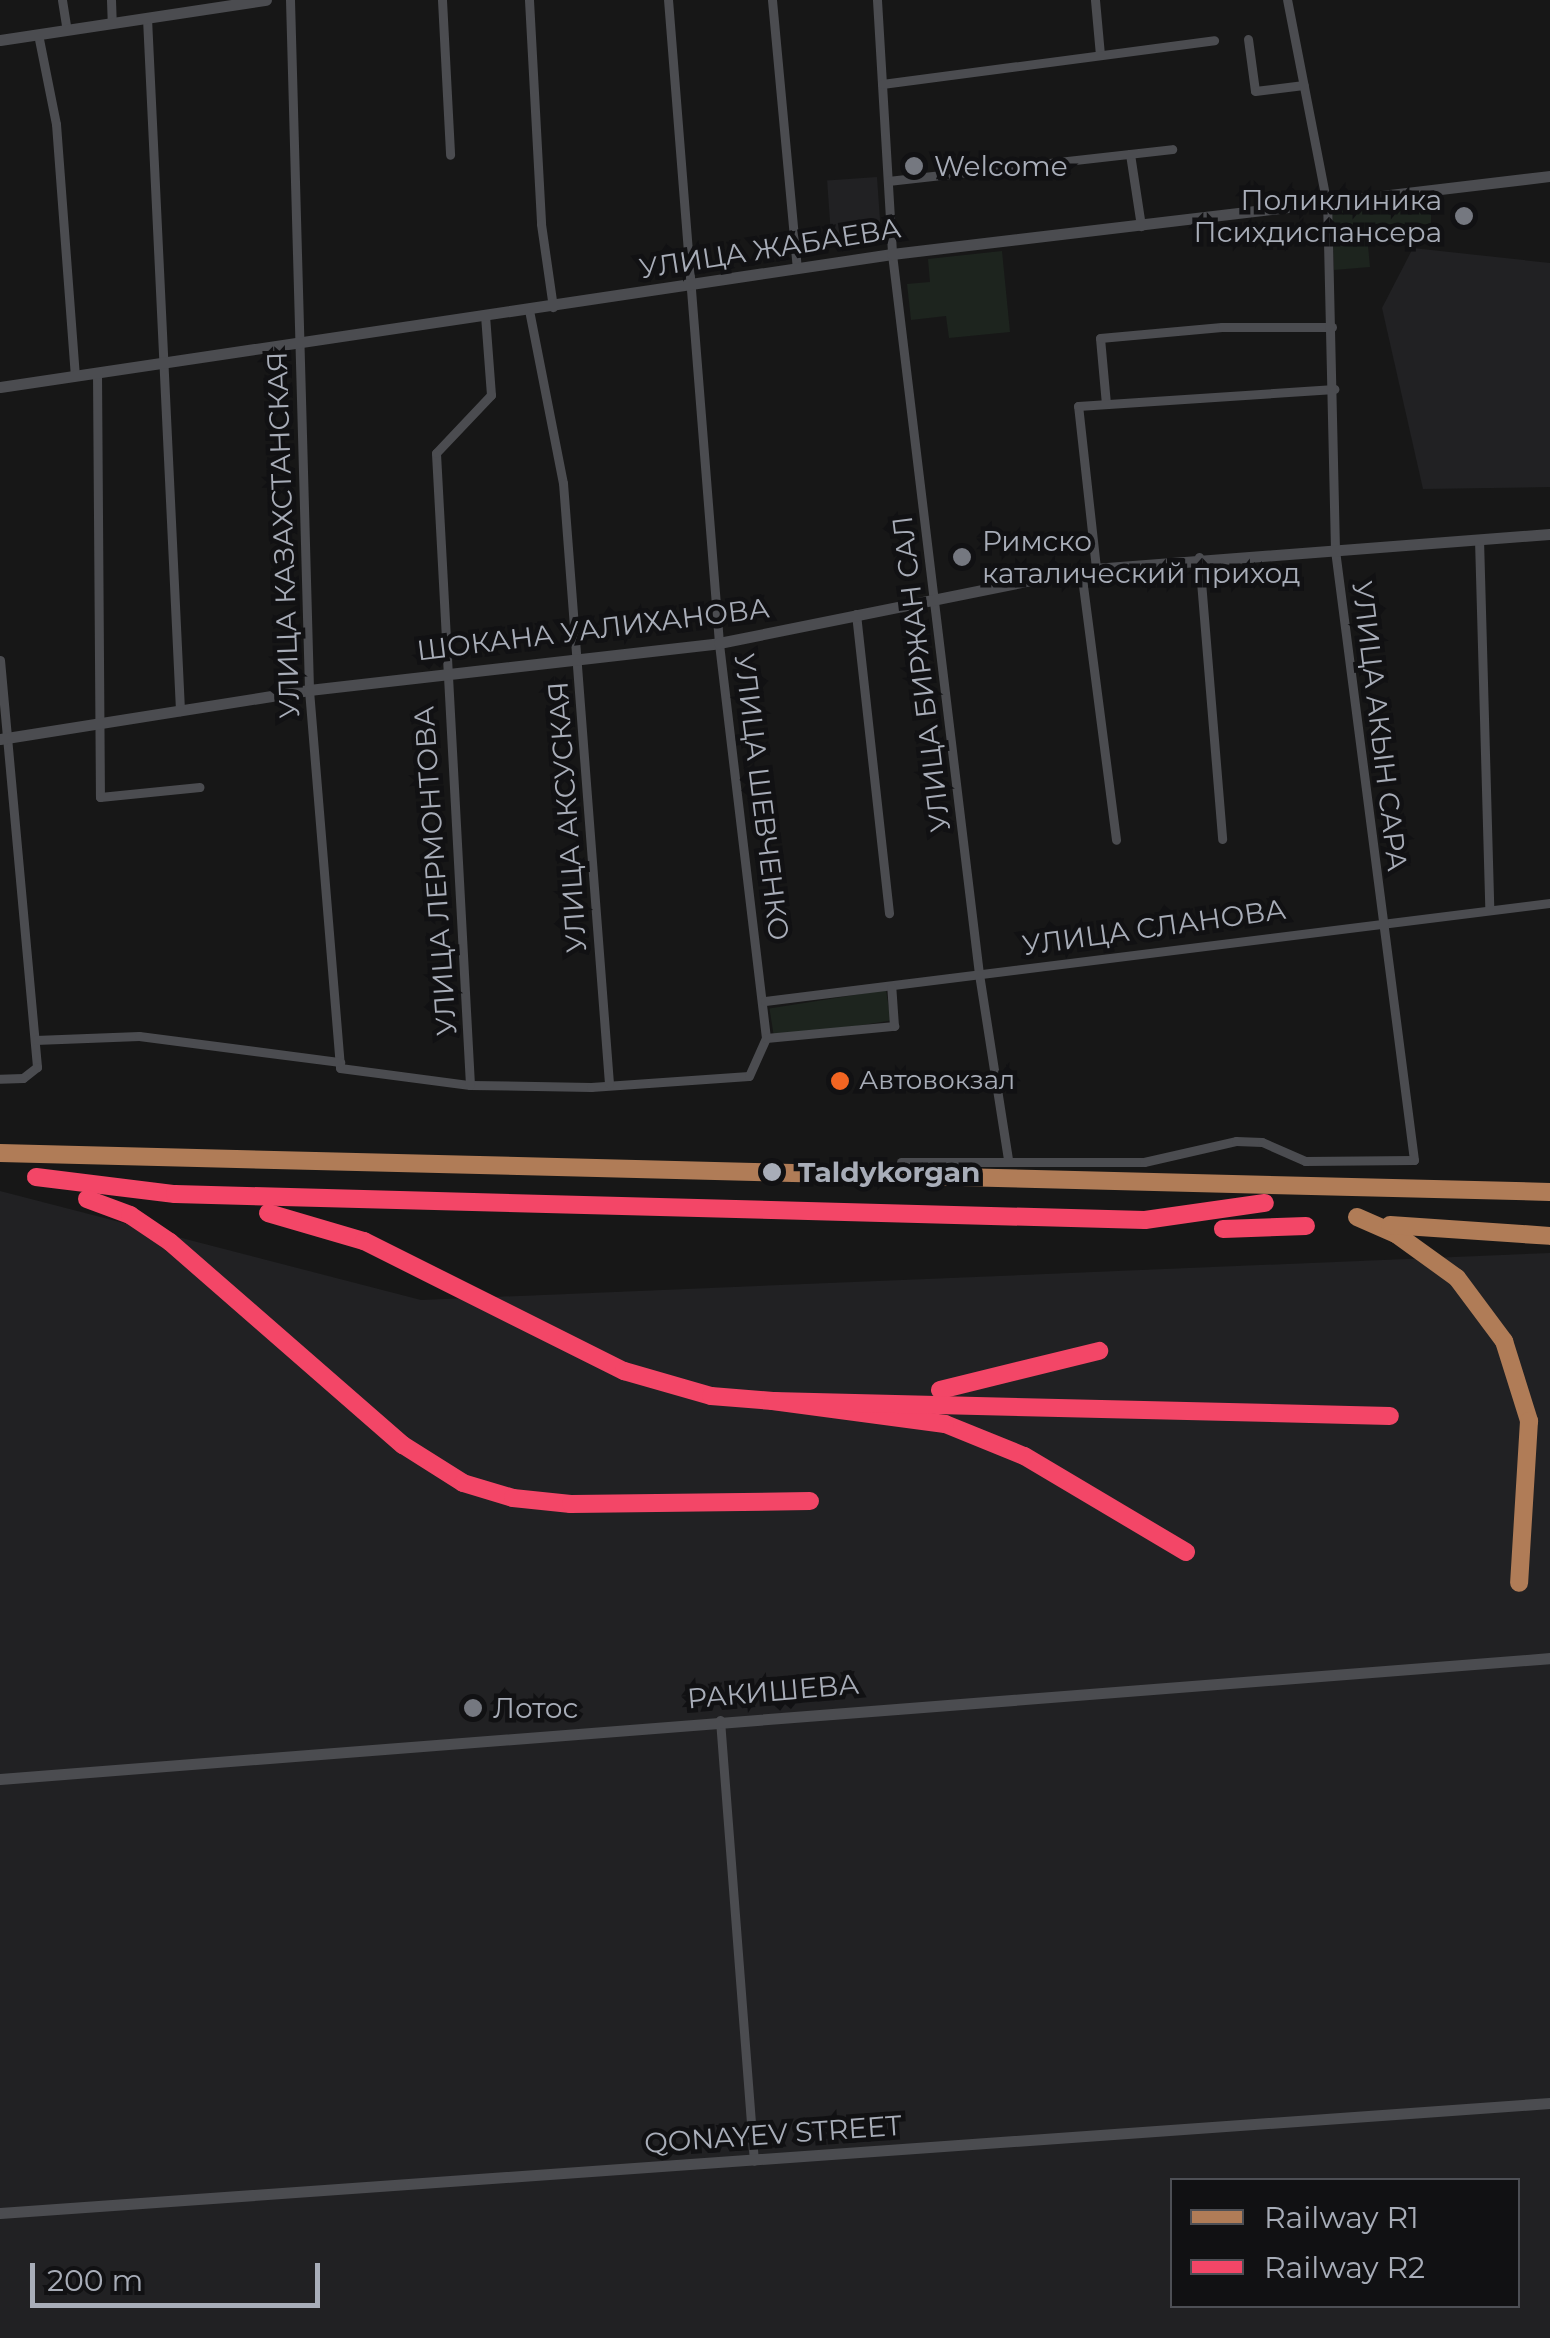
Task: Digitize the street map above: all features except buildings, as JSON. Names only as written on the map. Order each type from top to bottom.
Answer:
[{"type":"street","points":[[62,0],[67,30]]},
{"type":"street","points":[[111,0],[112,23]]},
{"type":"street","points":[[0,40],[266,0]]},
{"type":"street","name":"УЛИЦА КАЗАХСТАНСКАЯ","points":[[290,0],[309,690],[340,1065]]},
{"type":"street","points":[[442,0],[450,155]]},
{"type":"street","points":[[529,0],[541,224],[553,307]]},
{"type":"street","name":"УЛИЦА ШЕВЧЕНКО","points":[[668,0],[694,284],[720,643],[765,1001],[766,1038]]},
{"type":"street","points":[[772,0],[797,267]]},
{"type":"street","name":"УЛИЦА БИРЖАН САЛ","points":[[876,0],[892,254],[979,974],[1008,1160]]},
{"type":"street","points":[[1096,0],[1100,56]]},
{"type":"street","name":"УЛИЦА АКЫН САРА","points":[[1008,1160],[1144,1162],[1236,1142],[1262,1142],[1305,1161],[1414,1160],[1335,550],[1328,206],[1287,0]]},
{"type":"street","points":[[147,18],[180,711]]},
{"type":"street","points":[[38,34],[56,124],[75,376]]},
{"type":"street","points":[[1248,39],[1254,91],[1304,84]]},
{"type":"street","points":[[882,84],[1214,40]]},
{"type":"street","points":[[888,181],[1172,149]]},
{"type":"street","points":[[1130,154],[1140,226]]},
{"type":"street","name":"УЛИЦА ЖАБАЕВА","points":[[0,387],[892,254],[1328,206],[1550,176]]},
{"type":"street","name":"УЛИЦА АКСУСКАЯ","points":[[529,310],[564,484],[609,1083]]},
{"type":"street","name":"УЛИЦА ЛЕРМОНТОВА","points":[[470,1085],[436,453],[491,395],[486,316]]},
{"type":"street","points":[[1106,404],[1100,338],[1222,327],[1332,327]]},
{"type":"street","points":[[97,373],[100,797],[200,787]]},
{"type":"street","points":[[1096,568],[1078,406],[1334,389]]},
{"type":"street","name":"ШОКАНА УАЛИХАНОВА","points":[[4,739],[309,690],[578,656],[720,643],[1096,568],[1198,557],[1550,534]]},
{"type":"street","points":[[1478,539],[1489,908]]},
{"type":"street","points":[[1198,557],[1222,839]]},
{"type":"street","points":[[1081,570],[1116,840]]},
{"type":"street","points":[[856,614],[889,912]]},
{"type":"street","points":[[0,660],[4,739],[37,1067],[23,1078],[0,1079]]},
{"type":"street","name":"УЛИЦА СЛАНОВА","points":[[765,1001],[1381,919],[1550,902]]},
{"type":"street","points":[[35,1040],[138,1036],[470,1085],[749,1076],[766,1038],[894,1026],[890,986]]},
{"type":"street","points":[[901,1162],[1008,1160]]},
{"type":"street","name":"РАКИШЕВА","points":[[0,1779],[1550,1658]]},
{"type":"street","points":[[720,1720],[754,2162]]},
{"type":"street","name":"QONAYEV STREET","points":[[0,2213],[1550,2103]]},
{"type":"shaded area","points":[[877,177],[882,244],[832,247],[827,180]]},
{"type":"shaded area","points":[[1431,198],[1431,224],[1366,224],[1370,267],[1334,270],[1332,209]]},
{"type":"shaded area","points":[[1413,248],[1550,263],[1550,487],[1423,489],[1382,308]]},
{"type":"shaded area","points":[[1002,251],[1010,332],[949,338],[946,316],[911,320],[907,284],[930,282],[928,259]]},
{"type":"shaded area","points":[[886,990],[891,1021],[774,1039],[769,1008]]},
{"type":"shaded area","points":[[0,1191],[421,1300],[1550,1253],[1550,2338],[0,2338]]},
{"type":"rail line","name":"R1","points":[[0,1153],[1550,1192]]},
{"type":"rail line","name":"R2","points":[[36,1177],[175,1194],[1145,1220],[1265,1203]]},
{"type":"rail line","name":"R2","points":[[87,1199],[130,1215],[170,1242],[403,1445],[463,1483],[513,1498],[571,1504],[810,1501]]},
{"type":"rail line","name":"R2","points":[[268,1213],[364,1241],[624,1371],[711,1396],[773,1401]]},
{"type":"rail line","name":"R1","points":[[1357,1217],[1396,1234],[1457,1278],[1504,1341],[1529,1421],[1519,1583]]},
{"type":"rail line","name":"R1","points":[[1390,1225],[1550,1236]]},
{"type":"rail line","name":"R2","points":[[1223,1229],[1306,1226]]},
{"type":"rail line","name":"R2","points":[[940,1390],[1099,1351]]},
{"type":"rail line","name":"R2","points":[[1186,1552],[1024,1456],[945,1424],[773,1401],[1390,1416]]},
{"type":"place","name":"Welcome","points":[[914,166]]},
{"type":"place","name":"Поликлиника Психдиспансера","points":[[1464,216]]},
{"type":"place","name":"Римско каталический приход","points":[[962,557]]},
{"type":"place","name":"Автовокзал","points":[[840,1081]]},
{"type":"place","name":"Taldykorgan","points":[[772,1172]]},
{"type":"place","name":"Лотос","points":[[473,1708]]}]
